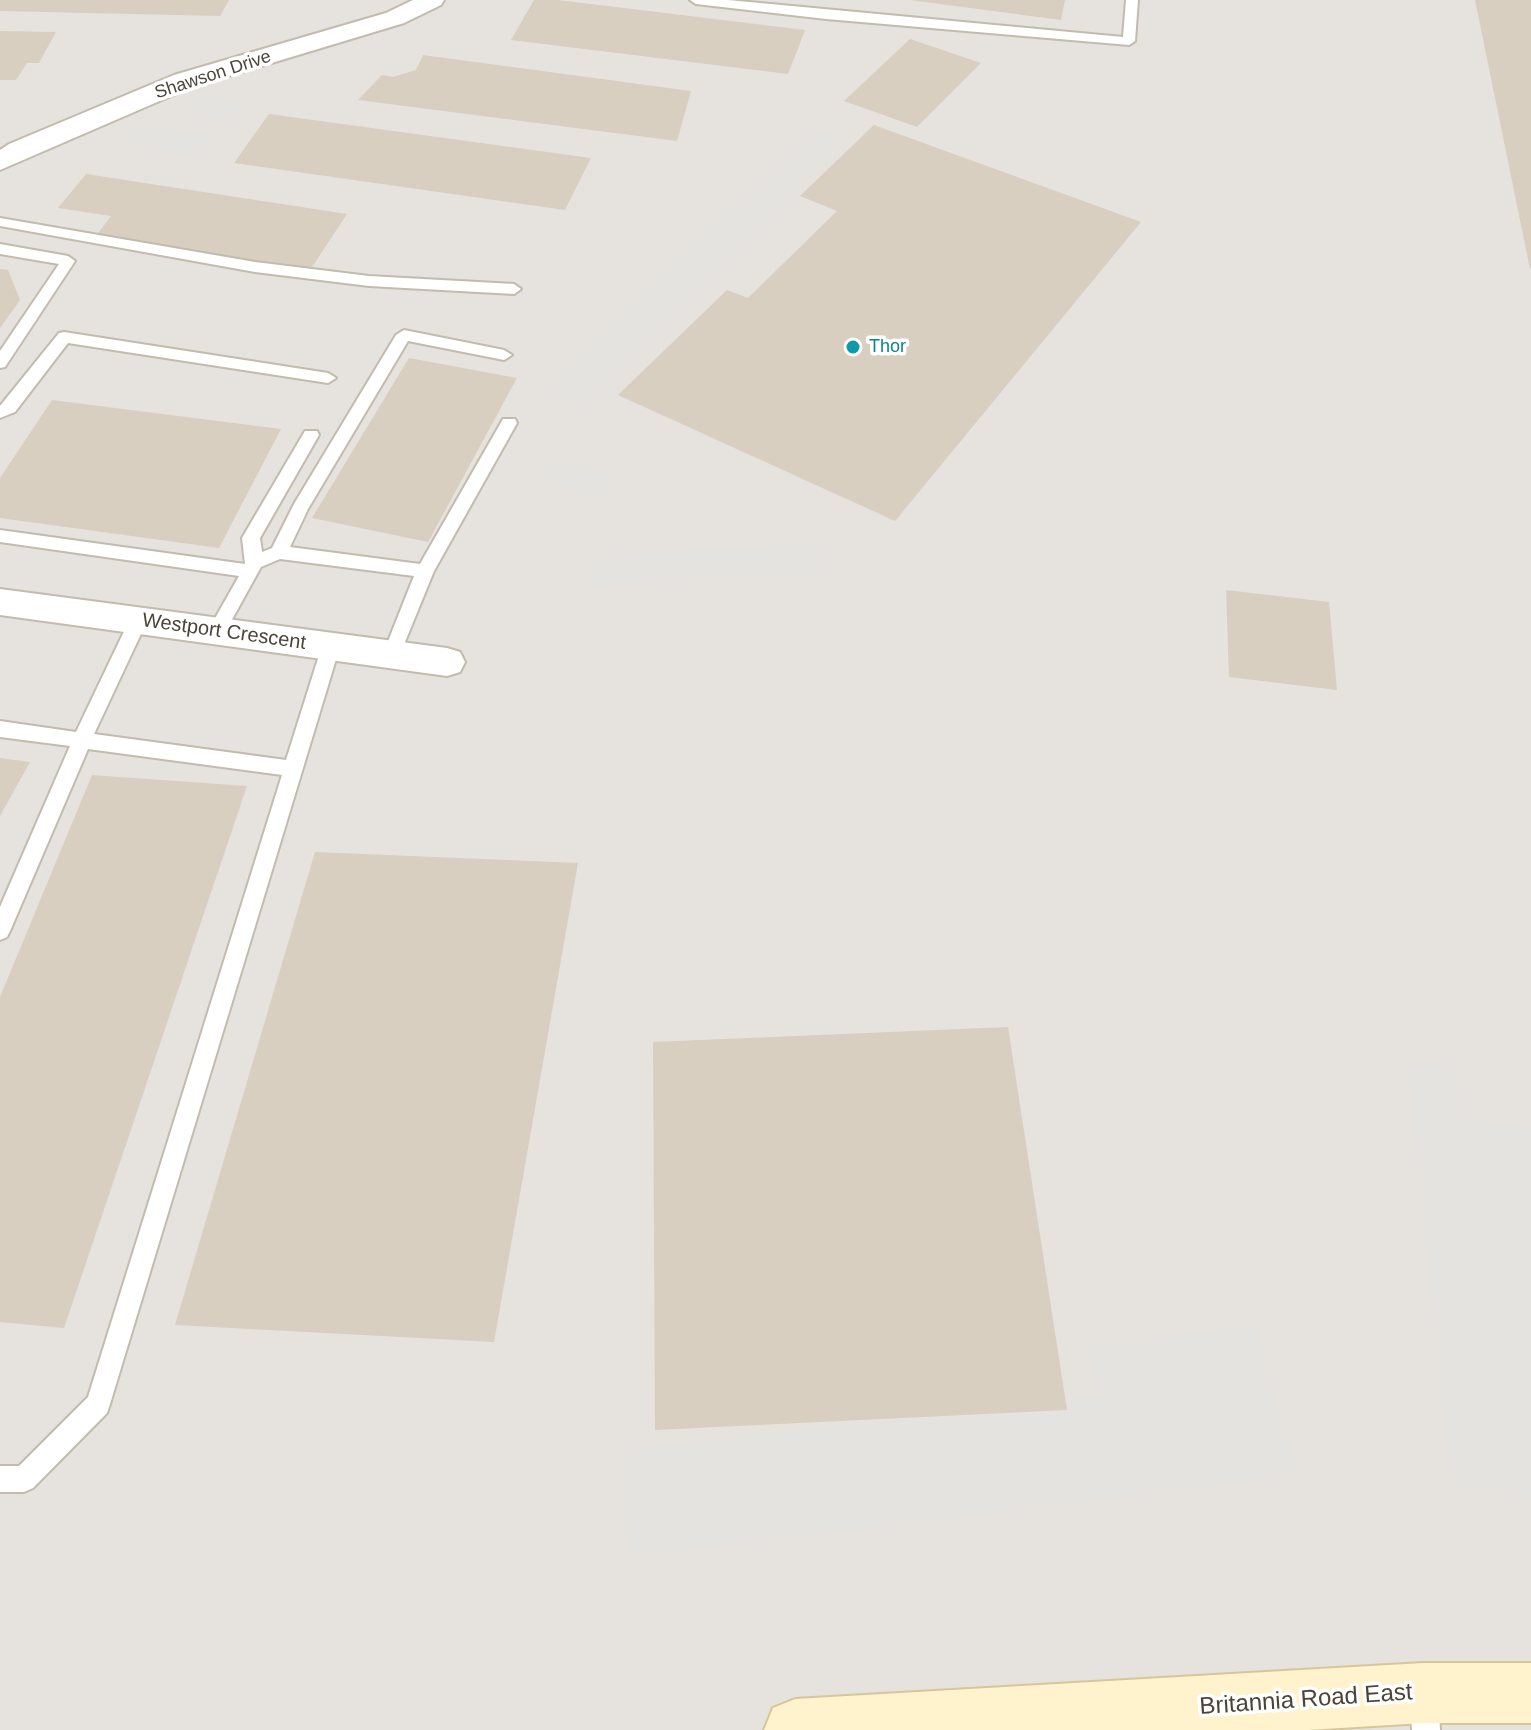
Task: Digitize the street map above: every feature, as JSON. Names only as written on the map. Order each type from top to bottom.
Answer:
[{"type":"street","name":"Shawson Drive","points":[[0,162],[19,150],[183,81],[395,18],[432,0]]},
{"type":"street","name":"Westport Crescent","points":[[0,602],[447,662]]},
{"type":"street","name":"Britannia Road East","points":[[795,1730],[1425,1711],[1531,1693]]},
{"type":"lane","points":[[696,0],[826,15],[1129,41],[1132,0]]},
{"type":"lane","points":[[0,222],[269,269],[369,281],[514,289]]},
{"type":"lane","points":[[0,249],[68,261],[0,363]]},
{"type":"lane","points":[[279,552],[300,508],[404,335],[504,355]]},
{"type":"lane","points":[[0,413],[9,408],[64,337],[328,378]]},
{"type":"lane","points":[[392,654],[425,571],[509,423]]},
{"type":"lane","points":[[218,629],[252,566],[251,538],[311,435]]},
{"type":"lane","points":[[0,536],[252,566],[279,552],[425,571]]},
{"type":"lane","points":[[0,931],[8,895],[138,621]]},
{"type":"lane","points":[[0,1479],[24,1479],[98,1404],[331,646]]},
{"type":"lane","points":[[0,729],[294,769]]},
{"type":"shaded area","points":[[0,0],[1531,0],[1531,1730],[0,1730]]},
{"type":"shaded area","points":[[199,98],[243,105],[230,121],[185,114]]},
{"type":"shaded area","points":[[136,127],[210,136],[198,154],[122,145]]},
{"type":"shaded area","points":[[817,132],[844,144],[583,409],[552,393],[591,343]]},
{"type":"shaded area","points":[[557,461],[609,476],[596,495],[544,480]]},
{"type":"shaded area","points":[[819,546],[822,572],[593,584],[592,557]]},
{"type":"shaded area","points":[[1410,1063],[1456,1070],[1462,1121],[1531,1130],[1531,1496],[1453,1483]]},
{"type":"shaded area","points":[[1253,1328],[1295,1474],[630,1555],[625,1453],[1102,1398],[1091,1347]]},
{"type":"building","points":[[0,0],[229,0],[220,16],[0,11]]},
{"type":"building","points":[[534,0],[558,0],[805,30],[788,74],[511,40]]},
{"type":"building","points":[[910,0],[1065,0],[1061,20]]},
{"type":"building","points":[[1475,0],[1531,0],[1530,269]]},
{"type":"building","points":[[0,31],[56,32],[39,63],[27,63],[16,80],[0,80]]},
{"type":"building","points":[[910,39],[981,63],[917,127],[844,101]]},
{"type":"building","points":[[423,55],[691,91],[677,141],[358,100],[382,75],[393,77],[416,70]]},
{"type":"building","points":[[269,114],[591,158],[565,210],[234,163]]},
{"type":"building","name":"Thor","points":[[874,125],[1141,222],[895,521],[618,395],[727,290],[748,298],[837,211],[800,196]]},
{"type":"building","points":[[86,174],[347,214],[310,270],[96,236],[111,216],[58,208]]},
{"type":"building","points":[[0,269],[8,270],[20,300],[0,328]]},
{"type":"building","points":[[409,358],[517,378],[428,542],[312,518]]},
{"type":"building","points":[[52,400],[281,429],[219,548],[0,518],[0,478]]},
{"type":"building","points":[[1226,590],[1329,602],[1337,690],[1229,677]]},
{"type":"building","points":[[0,758],[30,762],[0,816]]},
{"type":"building","points":[[92,775],[247,786],[64,1328],[0,1322],[0,997]]},
{"type":"building","points":[[315,852],[578,863],[494,1342],[175,1325]]},
{"type":"building","points":[[1008,1027],[1067,1410],[655,1430],[653,1042]]},
{"type":"place","name":"Thor","points":[[853,347]]}]
